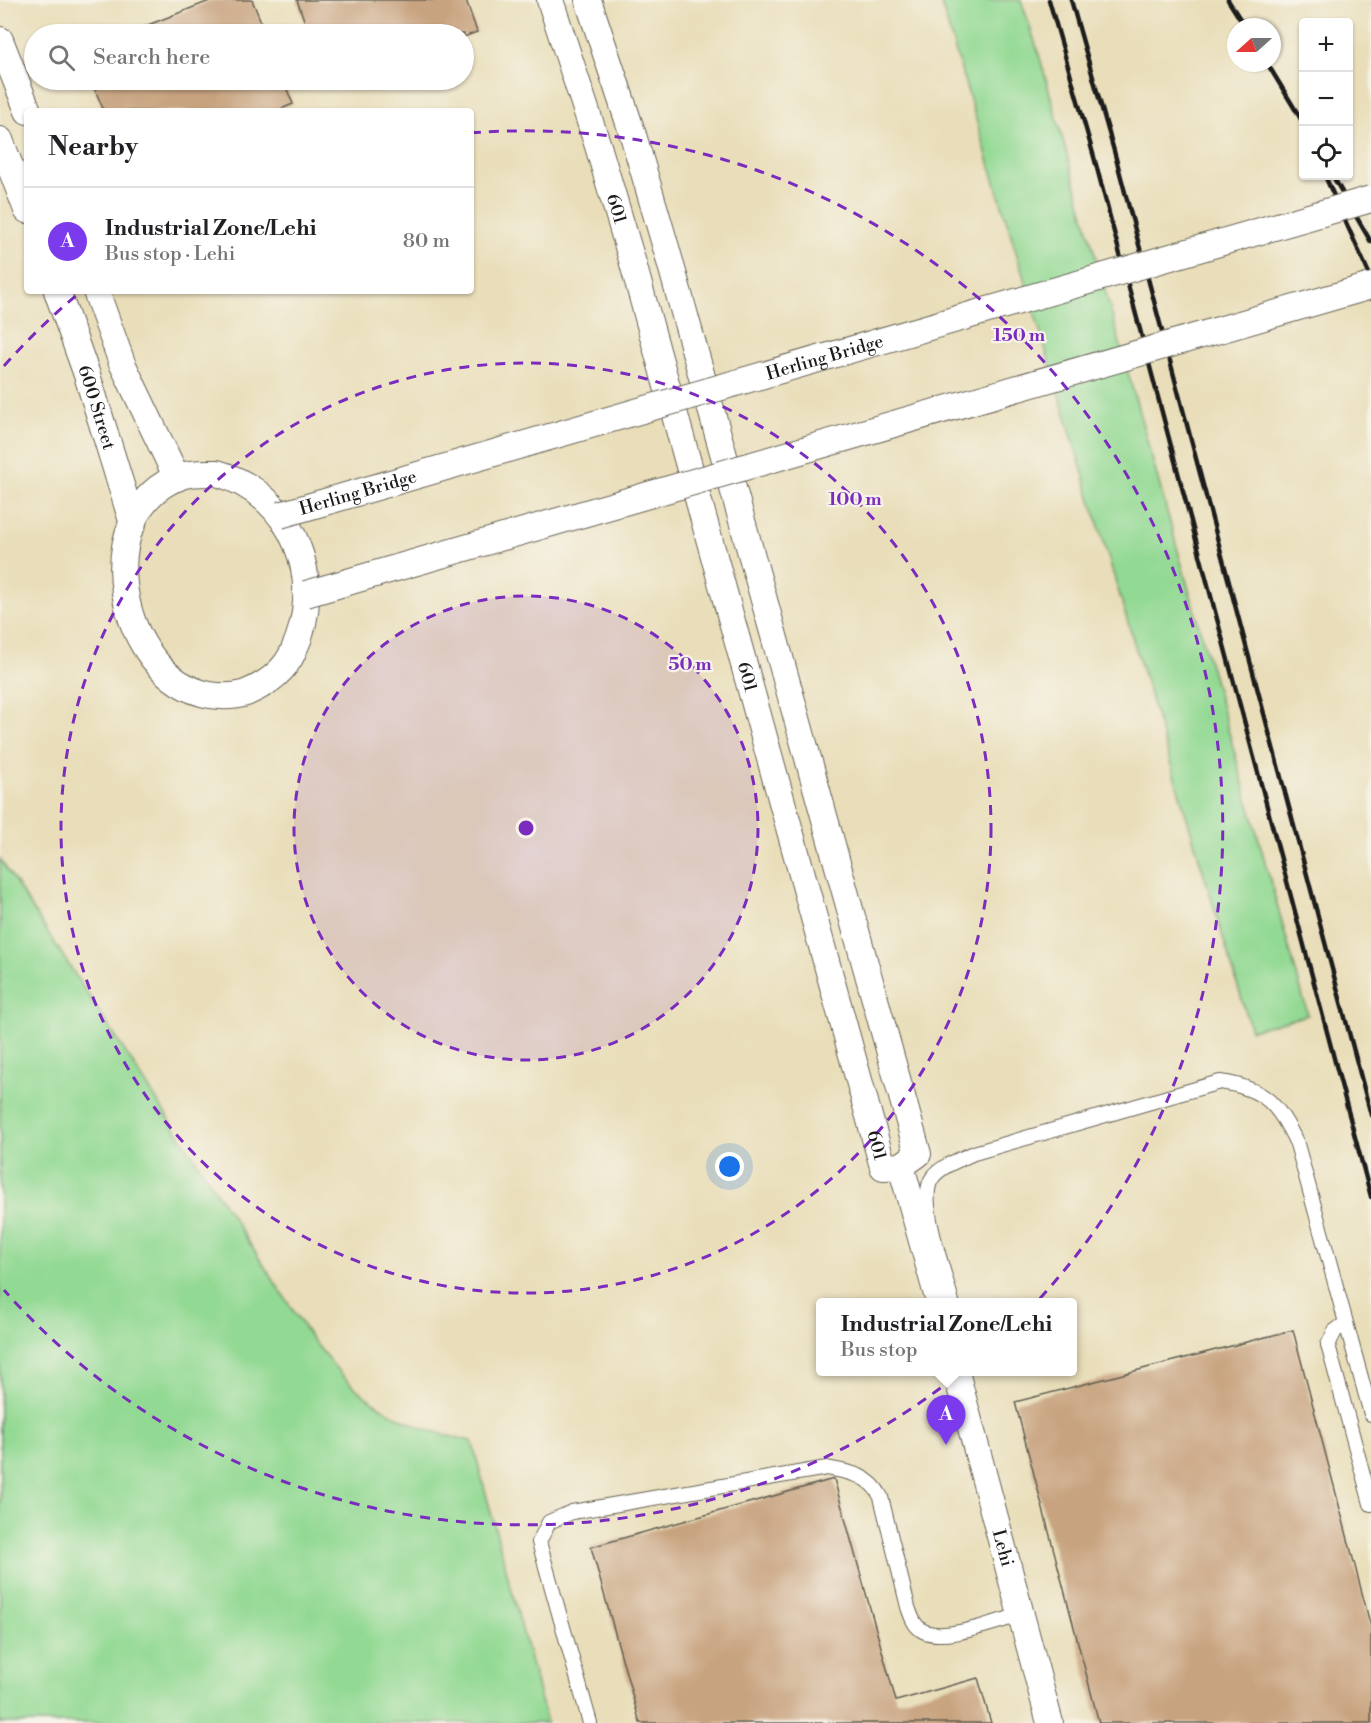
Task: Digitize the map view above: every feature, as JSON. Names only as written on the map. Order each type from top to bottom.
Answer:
[{"type":"street","name":"601","points":[[550,0],[598,146],[632,260],[883,1167],[900,1166],[918,1154],[667,251],[633,135],[588,0]]},
{"type":"street","points":[[0,40],[27,108]]},
{"type":"street","points":[[0,140],[24,202]]},
{"type":"street","name":"Herling Bridge","points":[[280,515],[1371,199]]},
{"type":"street","points":[[306,594],[1371,286]]},
{"type":"street","name":"600 Street","points":[[58,294],[87,375],[132,524]]},
{"type":"street","points":[[97,294],[122,363],[177,478]]},
{"type":"street","points":[[217,473],[237,479],[259,492],[280,515],[295,539],[302,561],[306,594],[302,627],[292,654],[279,672],[260,687],[240,695],[220,696],[200,693],[179,683],[146,651],[136,631],[126,599],[123,566],[132,524],[142,506],[159,488],[177,478],[189,474],[217,473]]},
{"type":"street","points":[[900,1166],[938,1298]]},
{"type":"street","name":"Lehi","points":[[961,1376],[1050,1723]]},
{"type":"lane","points":[[951,1298],[928,1208],[927,1190],[932,1177],[954,1162],[974,1153],[1220,1082],[1253,1089],[1271,1101],[1286,1120],[1297,1144],[1371,1414]]},
{"type":"lane","points":[[1346,1323],[1335,1330],[1328,1345],[1371,1504]]},
{"type":"lane","points":[[590,1723],[539,1542],[549,1522],[572,1512],[828,1468],[846,1471],[863,1476],[875,1485],[881,1497],[908,1607],[913,1621],[921,1630],[947,1635],[1021,1615]]},
{"type":"green space","points":[[940,0],[1021,0],[1038,51],[1308,1015],[1251,1030]]},
{"type":"green space","points":[[0,859],[311,1338],[346,1379],[364,1395],[392,1414],[423,1428],[472,1441],[547,1723],[0,1723]]},
{"type":"building","points":[[212,0],[252,0],[262,24],[151,24]]},
{"type":"building","points":[[297,0],[466,0],[477,32],[474,33],[474,24],[305,24]]},
{"type":"building","points":[[95,90],[287,90],[293,104],[283,108],[103,108]]},
{"type":"building","points":[[1293,1330],[1371,1627],[1371,1723],[1099,1723],[1015,1402]]},
{"type":"building","points":[[834,1479],[896,1701],[978,1678],[991,1723],[640,1723],[591,1547]]},
{"type":"railway","points":[[1049,0],[1094,157],[1371,1197]]},
{"type":"railway","points":[[1071,0],[1114,151],[1371,1115]]},
{"type":"railway","points":[[1228,0],[1239,18]]},
{"type":"railway","points":[[1272,72],[1299,116]]},
{"type":"railway","points":[[1327,180],[1371,278]]},
{"type":"railway","points":[[1335,180],[1371,242]]},
{"type":"place","name":"Industrial Zone/Lehi","points":[[946,1445]]}]
